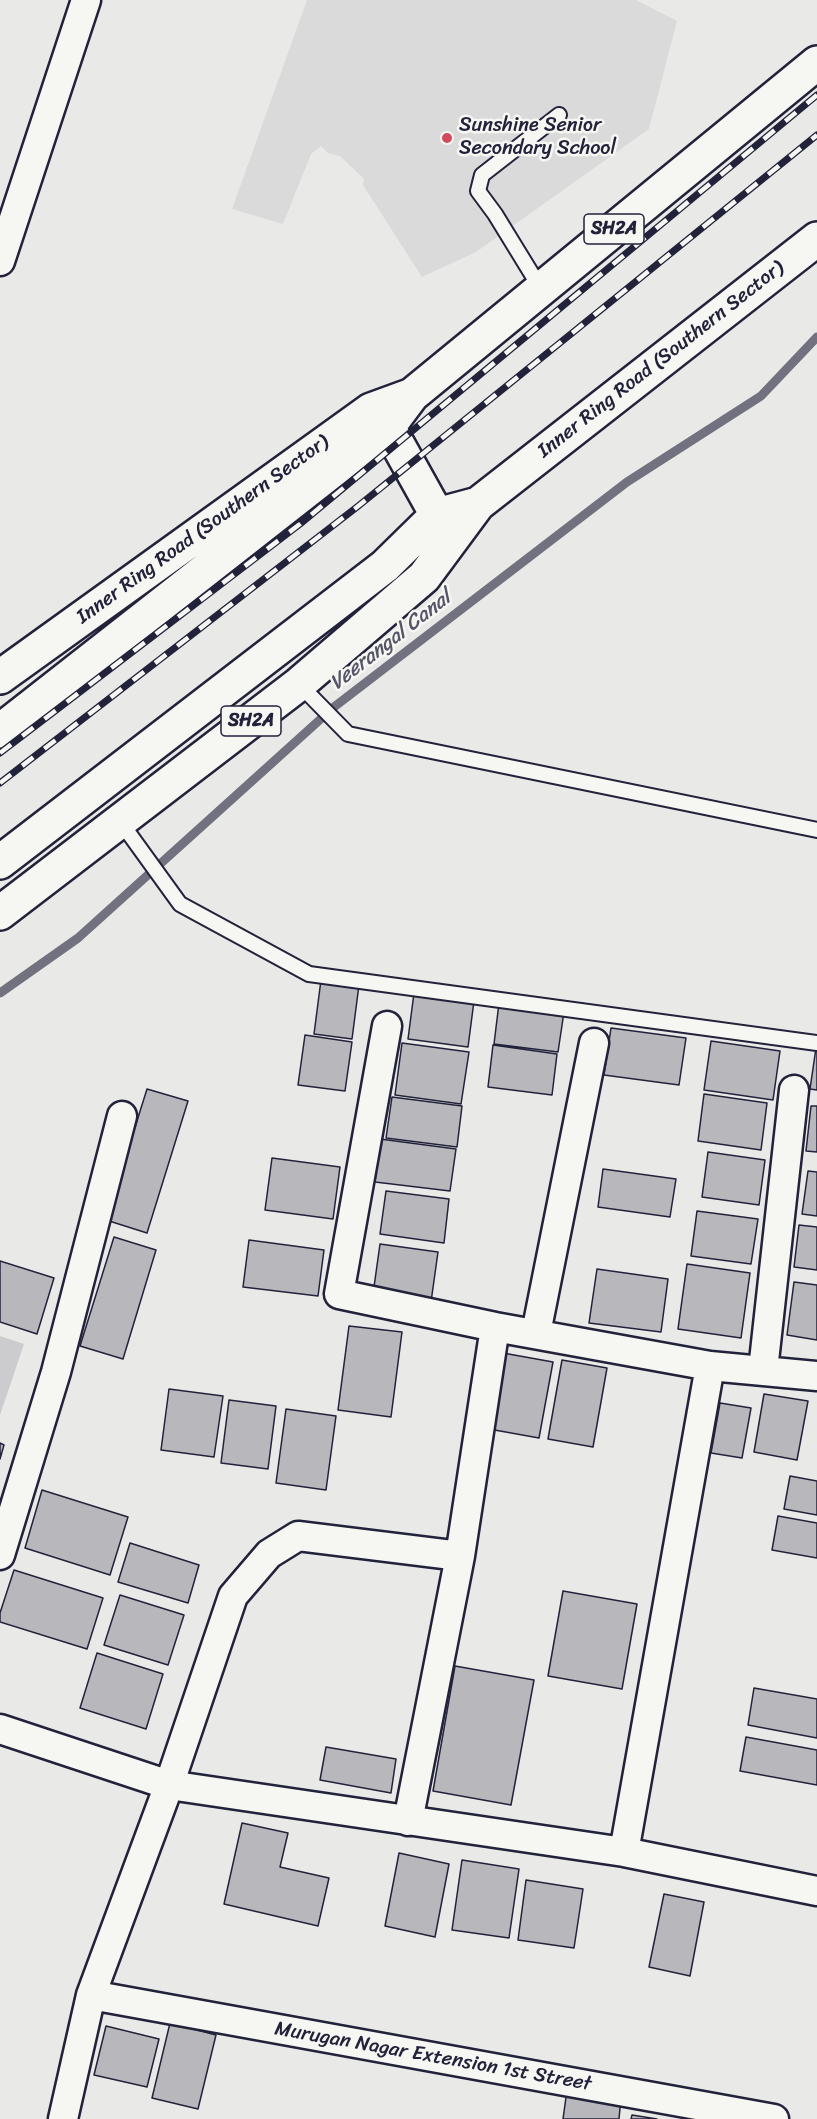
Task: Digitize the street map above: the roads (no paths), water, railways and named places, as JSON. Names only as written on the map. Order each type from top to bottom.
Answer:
[{"type":"main road","name":"Inner Ring Road (Southern Sector)","points":[[0,731],[388,427],[412,395],[817,63]]},
{"type":"main road","name":"Inner Ring Road (Southern Sector)","points":[[0,913],[120,821],[308,693],[424,577],[478,504],[817,239]]},
{"type":"main road","name":"Inner Ring Road (Southern Sector)","points":[[0,676],[371,410],[412,395]]},
{"type":"main road","points":[[388,427],[437,515]]},
{"type":"main road","name":"Inner Ring Road (Southern Sector)","points":[[0,862],[385,566],[437,515],[478,504]]},
{"type":"street","points":[[0,261],[87,0]]},
{"type":"street","points":[[387,1026],[339,1294],[495,1327],[711,1366],[817,1376]]},
{"type":"street","points":[[536,1333],[594,1043]]},
{"type":"street","points":[[763,1370],[794,1090]]},
{"type":"street","points":[[0,1556],[56,1372],[122,1116]]},
{"type":"street","points":[[408,1821],[460,1556],[495,1327]]},
{"type":"street","points":[[624,1852],[711,1366]]},
{"type":"street","points":[[63,2119],[91,1995],[169,1785],[233,1596],[269,1554],[298,1536],[460,1556]]},
{"type":"street","points":[[0,1729],[169,1785],[624,1852],[817,1891]]},
{"type":"street","name":"Murugan Nagar Extension 1st Street","points":[[91,1995],[774,2119]]},
{"type":"lane","points":[[541,289],[478,190],[482,175],[559,115]]},
{"type":"lane","points":[[308,693],[348,734],[817,830]]},
{"type":"lane","points":[[120,821],[180,904],[309,974],[817,1043]]},
{"type":"waterway","name":"Veerangal Canal","points":[[0,993],[78,938],[334,707],[627,482],[761,396],[817,337]]},
{"type":"railway","points":[[0,753],[300,524],[817,95]]},
{"type":"railway","points":[[0,783],[357,507],[817,135]]},
{"type":"place","name":"Sunshine Senior Secondary School","points":[[447,138]]}]
